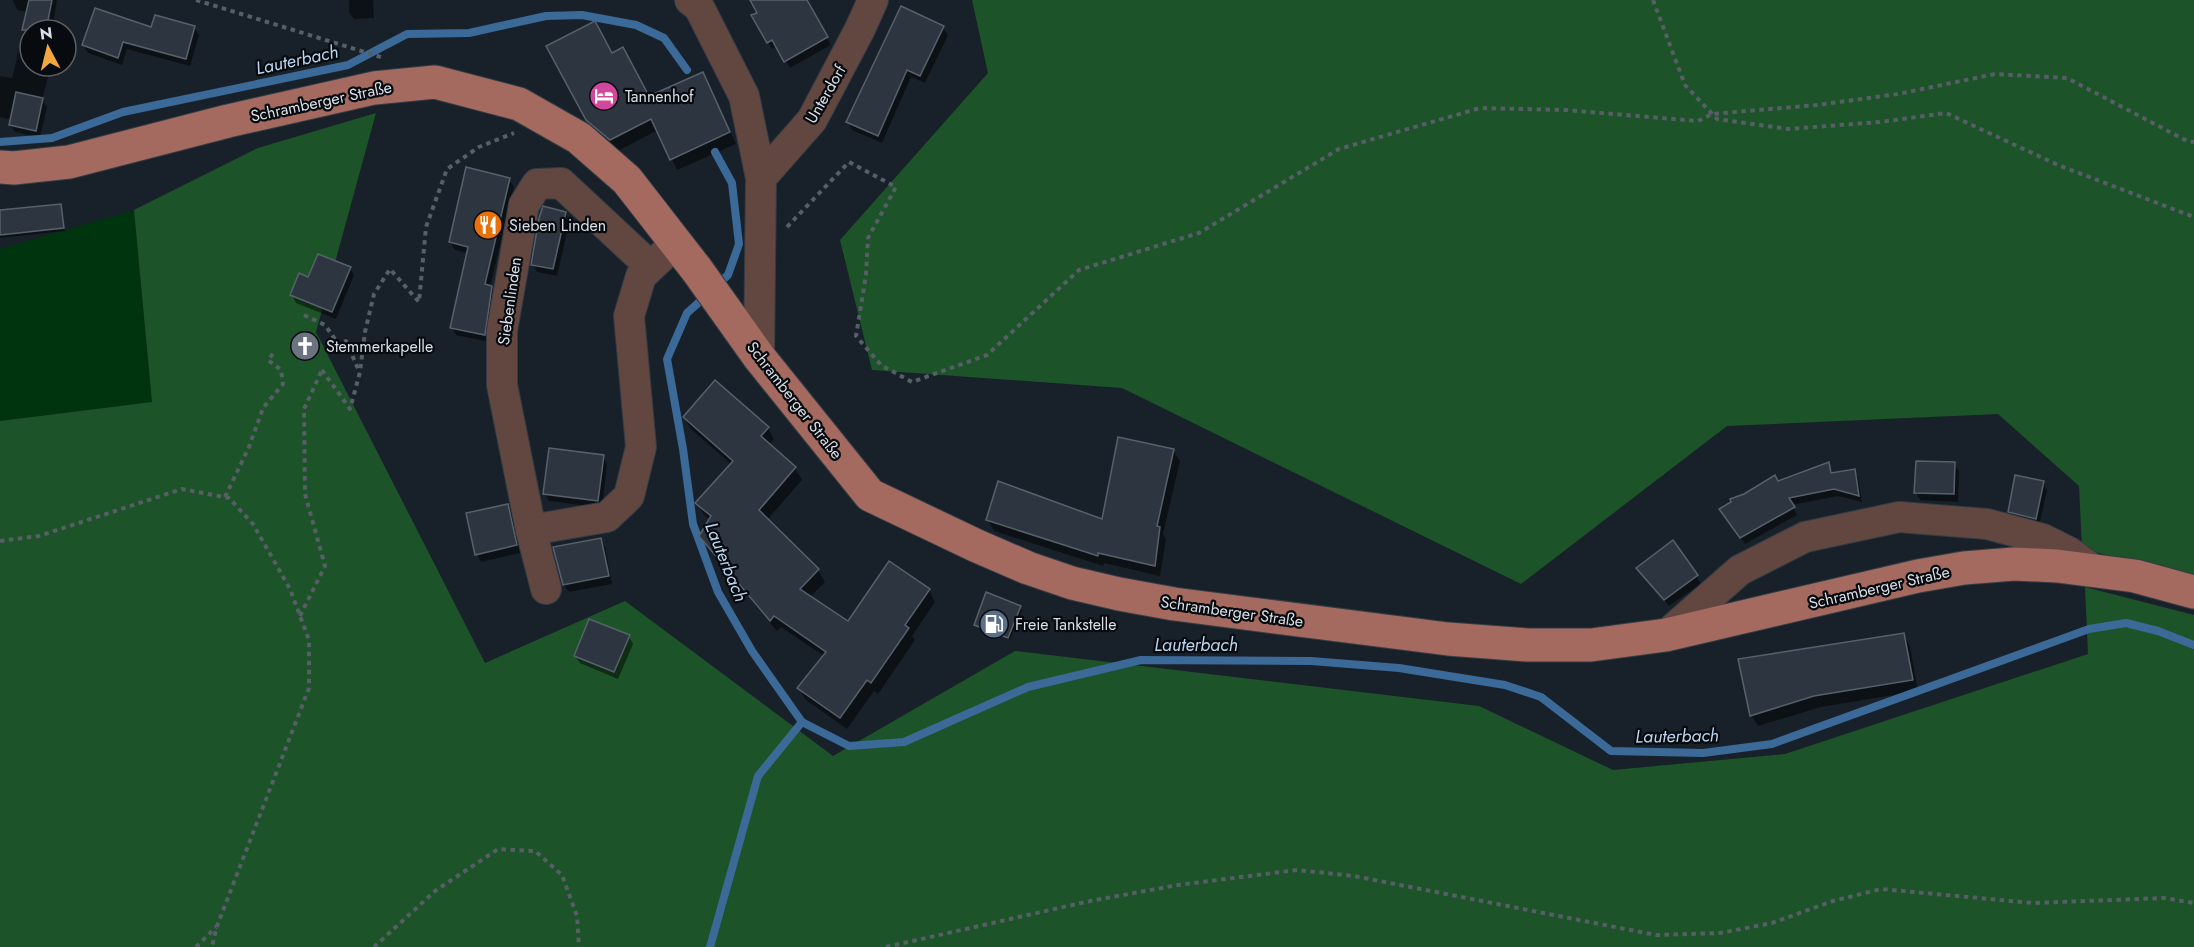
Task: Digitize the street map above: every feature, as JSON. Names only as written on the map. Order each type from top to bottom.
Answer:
[{"type":"main road","name":"Schramberger Straße","points":[[0,167],[14,168],[69,162],[228,121],[374,88],[435,82],[519,104],[579,138],[627,180],[697,270],[759,357],[870,495],[1028,568],[1072,583],[1119,594],[1174,604],[1448,639],[1528,645],[1591,645],[1666,634],[1918,576],[1964,568],[2014,564],[2057,566],[2135,576],[2194,592]]},
{"type":"street","points":[[690,0],[699,7],[744,96],[761,178],[759,357]]},
{"type":"street","name":"Unterdorf","points":[[761,178],[812,120],[873,0]]},
{"type":"street","name":"Siebenlinden","points":[[546,589],[531,530],[502,385],[502,331],[524,205],[537,184],[561,183],[650,266]]},
{"type":"street","points":[[531,530],[607,516],[629,496],[641,447],[628,316],[641,276],[676,243]]},
{"type":"street","name":"Schramberger Straße","points":[[1666,634],[1740,570],[1805,537],[1899,517],[1988,524],[2043,539],[2069,552],[2094,570]]},
{"type":"path","points":[[196,0],[383,57]]},
{"type":"path","points":[[1653,0],[1685,85],[1716,119],[1788,129],[1880,122],[1946,113],[2058,165],[2194,217]]},
{"type":"path","points":[[760,256],[849,162],[896,187],[868,238],[866,275],[856,336],[881,365],[912,382],[987,355],[1079,270],[1199,232],[1339,149],[1480,108],[1565,110],[1698,121],[1712,114],[1817,105],[1898,94],[1995,74],[2067,78],[2187,141],[2194,142]]},
{"type":"path","points":[[300,616],[325,566],[305,494],[304,409],[322,370],[350,409],[360,372],[365,332],[374,294],[390,269],[419,302],[426,227],[447,169],[479,147],[547,120]]},
{"type":"path","points":[[304,315],[326,326],[339,345],[346,340],[360,372]]},
{"type":"path","points":[[225,497],[249,447],[263,408],[283,384],[281,370],[268,360],[275,351]]},
{"type":"path","points":[[0,541],[39,536],[182,489],[229,498],[253,524],[290,589],[309,640],[309,688],[217,926],[212,947]]},
{"type":"path","points":[[374,947],[435,891],[498,849],[534,851],[562,875],[577,916],[579,947]]},
{"type":"path","points":[[886,947],[1090,901],[1247,875],[1297,870],[1354,876],[1656,936],[1731,931],[1772,922],[1833,901],[1881,889],[2033,903],[2164,898],[2194,903]]},
{"type":"path","points":[[196,947],[217,926]]},
{"type":"green space","points":[[972,0],[2194,0],[2194,581],[2082,548],[2079,486],[1998,414],[1727,426],[1521,584],[1122,388],[872,370],[840,240],[988,73]]},
{"type":"green space","points":[[376,113],[316,332],[485,663],[625,601],[833,756],[1015,651],[1479,706],[1613,770],[1785,754],[2088,654],[2085,587],[2194,615],[2194,947],[0,947],[0,421],[152,402],[134,210],[258,148]]},
{"type":"green space","points":[[134,210],[152,402],[0,421],[0,249]]},
{"type":"building","points":[[29,0],[52,0],[48,18],[25,18]]},
{"type":"building","points":[[750,0],[807,0],[828,37],[784,62],[772,40],[767,43],[751,15],[757,13]]},
{"type":"building","points":[[901,6],[944,26],[920,76],[907,70],[878,136],[846,122]]},
{"type":"building","points":[[95,8],[151,27],[155,15],[195,26],[186,59],[123,42],[118,58],[82,45]]},
{"type":"building","points":[[595,21],[612,53],[623,47],[649,96],[703,72],[730,132],[670,160],[651,119],[610,140],[586,120],[546,46]]},
{"type":"building","points":[[16,92],[43,98],[36,131],[9,125]]},
{"type":"building","points":[[466,167],[510,178],[485,284],[492,286],[485,335],[450,328],[468,247],[449,242]]},
{"type":"building","points":[[61,204],[64,228],[0,235],[0,210]]},
{"type":"building","points":[[543,206],[566,212],[553,269],[531,265]]},
{"type":"building","points":[[318,254],[351,267],[332,312],[290,295],[299,273],[308,277]]},
{"type":"building","points":[[715,380],[769,427],[761,436],[796,467],[759,510],[819,569],[800,589],[848,621],[889,561],[930,589],[905,625],[909,628],[871,683],[867,680],[840,718],[797,688],[826,652],[774,616],[770,621],[699,536],[711,516],[695,503],[733,461],[683,417]]},
{"type":"building","points":[[1118,437],[1174,449],[1157,526],[1160,527],[1155,566],[1098,553],[1098,556],[986,520],[998,481],[1102,519]]},
{"type":"building","points":[[549,448],[604,455],[598,501],[543,494]]},
{"type":"building","points":[[1916,461],[1955,462],[1954,494],[1914,493]]},
{"type":"building","points":[[1829,462],[1831,473],[1855,469],[1859,496],[1834,489],[1789,498],[1795,507],[1740,538],[1719,509],[1731,502],[1730,499],[1744,494],[1775,475],[1778,481]]},
{"type":"building","points":[[2015,475],[2044,481],[2036,519],[2008,512]]},
{"type":"building","points":[[508,504],[517,545],[475,555],[466,513]]},
{"type":"building","points":[[601,538],[609,576],[563,585],[553,547]]},
{"type":"building","points":[[1673,540],[1698,575],[1664,600],[1636,568]]},
{"type":"building","points":[[986,592],[1021,606],[1008,638],[974,625]]},
{"type":"building","points":[[589,619],[630,635],[614,672],[574,656]]},
{"type":"building","points":[[1904,633],[1913,680],[1814,696],[1750,716],[1738,659]]},
{"type":"waterway","name":"Lauterbach","points":[[0,142],[52,138],[123,112],[348,65],[407,34],[469,33],[546,16],[582,15],[636,25],[664,38],[687,70]]},
{"type":"waterway","name":"Lauterbach","points":[[715,152],[732,183],[739,244],[728,275],[717,285]]},
{"type":"waterway","name":"Lauterbach","points":[[706,296],[687,313],[667,359],[693,524],[718,592],[752,651],[802,722],[849,746],[904,742],[1028,687],[1141,660],[1311,661],[1399,668],[1505,685],[1541,697],[1611,751],[1703,753],[1772,744],[2089,629],[2126,623],[2158,631],[2194,645]]},
{"type":"waterway","points":[[710,947],[758,776],[802,722]]},
{"type":"place","name":"Tannenhof","points":[[604,96]]},
{"type":"place","name":"Sieben Linden","points":[[488,225]]},
{"type":"place","name":"Stemmerkapelle","points":[[305,346]]},
{"type":"place","name":"Freie Tankstelle","points":[[994,624]]}]
